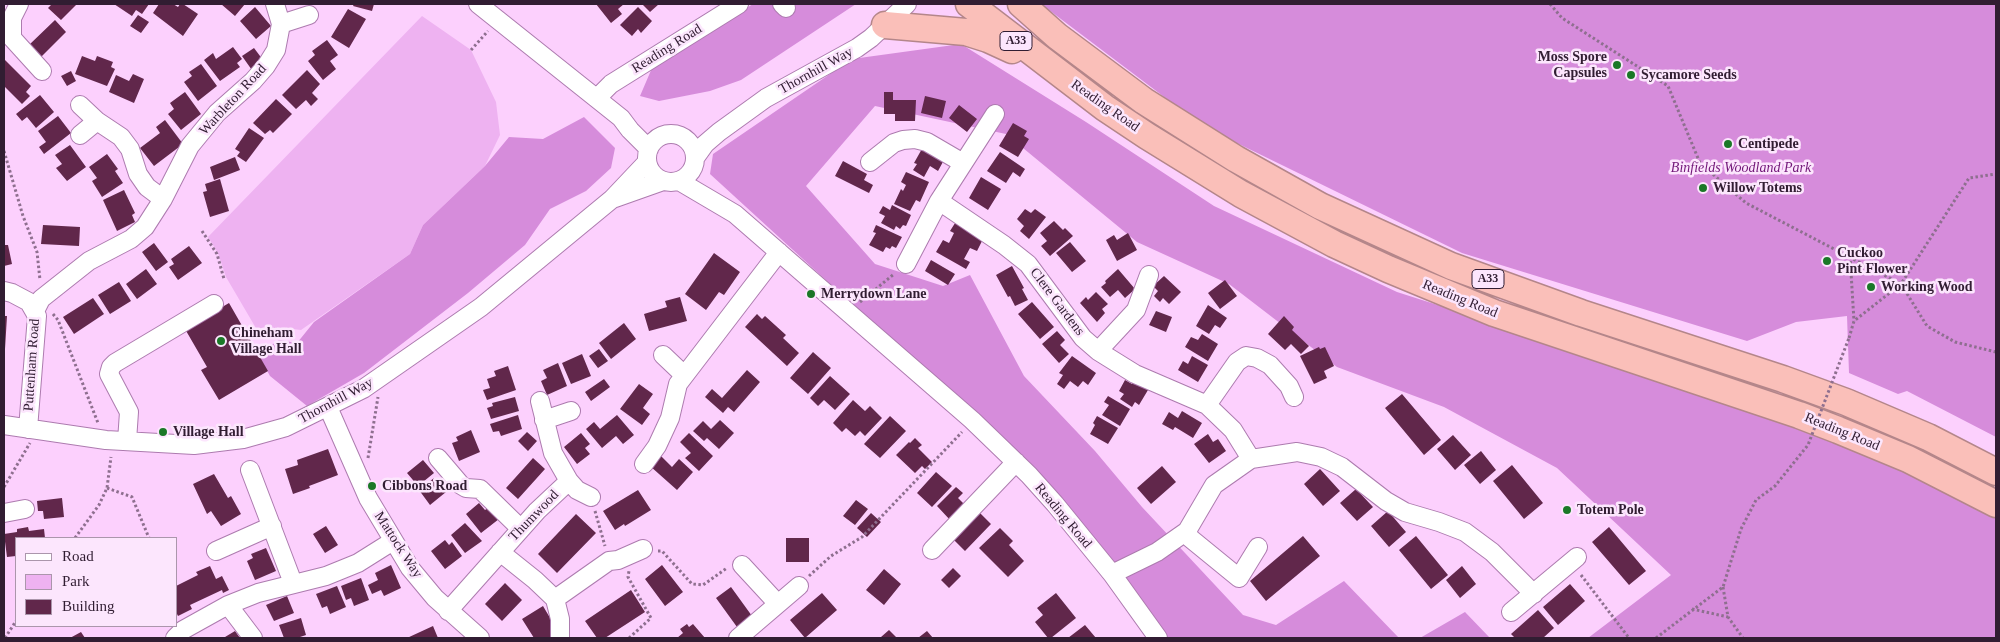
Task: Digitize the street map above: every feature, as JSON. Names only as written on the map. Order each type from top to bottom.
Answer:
[{"type":"highway","name":"Reading Road","points":[[969,4],[1133,127],[1241,194],[1334,244],[1388,269],[1494,313],[1807,418],[1908,459],[1996,504]]},
{"type":"highway","points":[[997,4],[1036,37],[1064,77]]},
{"type":"highway","name":"Reading Road","points":[[1021,4],[1065,42],[1144,101],[1236,159],[1320,206],[1459,268],[1581,313],[1783,379],[1846,402],[1928,438],[1996,472]]},
{"type":"highway","points":[[885,25],[966,32],[977,35],[1010,48],[1064,77]]},
{"type":"street","name":"Warbleton Road","points":[[38,305],[89,261],[130,239],[145,227],[163,199],[190,146],[217,113],[266,66],[276,50],[280,24],[276,4]]},
{"type":"street","points":[[478,4],[621,118],[648,156]]},
{"type":"street","name":"Reading Road","points":[[597,98],[611,84],[739,4]]},
{"type":"street","name":"Thornhill Way","points":[[612,199],[682,172],[705,144],[719,132],[766,98],[857,48],[907,4]]},
{"type":"street","points":[[16,11],[12,38],[42,70]]},
{"type":"street","points":[[280,24],[309,15]]},
{"type":"street","points":[[80,105],[96,121],[121,137],[130,149],[138,174],[147,187],[163,199]]},
{"type":"street","points":[[906,264],[939,201],[995,114]]},
{"type":"street","points":[[621,118],[668,136],[682,137],[689,143],[682,172],[655,177],[649,169],[648,156],[652,143],[668,136]]},
{"type":"street","points":[[80,135],[96,121]]},
{"type":"street","name":"Thornhill Way","points":[[668,136],[698,136],[719,132]]},
{"type":"street","points":[[870,162],[884,149],[903,140],[915,139],[940,148],[963,163]]},
{"type":"street","name":"Thornhill Way","points":[[4,425],[72,436],[194,444],[236,440],[286,427],[363,389],[480,307],[612,199],[648,156]]},
{"type":"street","name":"Reading Road","points":[[682,172],[779,252],[972,420],[1016,462],[1055,504],[1112,574],[1158,638]]},
{"type":"street","name":"Clere Gardens","points":[[939,201],[1004,245],[1028,264],[1083,338],[1098,351],[1135,374],[1208,405],[1233,430],[1251,459]]},
{"type":"street","points":[[644,464],[657,446],[670,418],[681,380],[779,252]]},
{"type":"street","points":[[1098,351],[1136,310],[1149,275]]},
{"type":"street","name":"Puttenham Road","points":[[4,291],[38,305],[33,429]]},
{"type":"street","points":[[127,441],[129,412],[109,374],[111,368],[116,363],[214,304]]},
{"type":"street","points":[[663,355],[681,380]]},
{"type":"street","points":[[1208,405],[1230,371],[1237,362],[1246,356],[1257,358],[1270,365],[1290,386],[1294,397]]},
{"type":"street","name":"Thumwood","points":[[540,401],[553,453],[569,481],[577,490],[591,496]]},
{"type":"street","name":"Mattock Way","points":[[328,407],[364,489],[392,541],[410,568],[434,598],[480,638]]},
{"type":"street","points":[[544,420],[571,411]]},
{"type":"street","points":[[1112,574],[1157,552],[1187,531],[1214,485],[1251,459],[1296,452],[1321,457],[1342,467],[1386,501],[1406,512],[1465,532],[1492,552],[1534,594]]},
{"type":"street","points":[[438,458],[461,485],[466,488],[480,489],[520,529]]},
{"type":"street","points":[[932,550],[1016,462]]},
{"type":"street","points":[[250,470],[293,583]]},
{"type":"street","name":"Thumwood","points":[[448,611],[520,529],[569,481]]},
{"type":"street","points":[[4,513],[25,509]]},
{"type":"street","points":[[216,551],[272,526]]},
{"type":"street","points":[[1187,531],[1190,538],[1239,578],[1258,547]]},
{"type":"street","points":[[175,638],[183,630],[228,605],[258,593],[326,576],[358,564],[392,541]]},
{"type":"street","points":[[560,638],[560,619],[555,599],[609,561],[618,560],[638,551]]},
{"type":"street","name":"Thumwood","points":[[500,552],[555,599]]},
{"type":"street","points":[[1511,612],[1577,557]]},
{"type":"street","points":[[742,565],[778,604]]},
{"type":"street","points":[[738,638],[799,586]]},
{"type":"street","points":[[228,605],[253,638]]},
{"type":"path","points":[[1550,4],[1562,18],[1668,86],[1700,163],[1746,203],[1901,284],[1927,326],[1955,342],[1996,352]]},
{"type":"path","points":[[471,50],[499,20]]},
{"type":"path","points":[[4,151],[23,216],[37,252],[38,305],[58,320],[98,423]]},
{"type":"path","points":[[1854,321],[1901,284],[1969,178],[1996,174]]},
{"type":"path","points":[[202,231],[217,254],[224,279]]},
{"type":"path","points":[[1743,638],[1728,617],[1723,587],[1740,529],[1756,500],[1775,486],[1808,445],[1854,321],[1850,256]]},
{"type":"path","points":[[850,314],[862,300],[906,264]]},
{"type":"path","points":[[368,459],[381,377]]},
{"type":"path","points":[[799,586],[831,556],[862,538],[972,420]]},
{"type":"path","points":[[4,487],[33,429]]},
{"type":"path","points":[[76,537],[99,505],[107,488],[111,457]]},
{"type":"path","points":[[107,488],[132,496],[149,537]]},
{"type":"path","points":[[591,496],[609,561]]},
{"type":"path","points":[[629,638],[652,618],[628,577],[638,551],[662,551],[692,584],[703,585],[735,562],[742,565]]},
{"type":"path","points":[[1562,570],[1566,577],[1578,572],[1628,638]]},
{"type":"path","points":[[1656,638],[1723,587]]},
{"type":"path","points":[[1692,609],[1728,617]]},
{"type":"path","points":[[5,638],[15,623]]},
{"type":"green space","points":[[753,4],[856,4],[741,80],[710,91],[659,101],[640,96],[652,68]]},
{"type":"green space","name":"Binfields Woodland Park","points":[[1041,4],[1996,4],[1996,437],[1907,391],[1898,394],[1849,373],[1847,316],[1796,322],[1747,341],[1462,253],[1204,127]]},
{"type":"green space","points":[[422,16],[471,50],[496,102],[500,135],[485,166],[423,225],[410,254],[301,330],[284,328],[260,335],[226,277],[218,253],[208,237]]},
{"type":"green space","points":[[961,44],[1086,122],[1214,206],[1397,292],[1806,423],[1996,516],[1996,638],[1588,638],[1671,575],[1557,468],[1444,407],[1337,367],[1229,284],[1137,242],[1006,134],[875,106],[806,186],[875,264],[943,286],[970,275],[1024,376],[1095,451],[1142,507],[1243,615],[1276,625],[1344,581],[1399,638],[1167,638],[1053,488],[710,174],[713,154],[852,59]]},
{"type":"green space","points":[[584,117],[615,148],[611,168],[586,191],[550,209],[525,245],[468,293],[364,373],[307,406],[270,376],[258,354],[279,340],[297,343],[314,322],[410,254],[423,225],[485,166],[509,137],[543,139]]},
{"type":"green space","points":[[1465,612],[1490,638],[1420,638]]},
{"type":"building","points":[[52,4],[77,4],[61,20],[48,8]]},
{"type":"building","points":[[114,4],[149,4],[142,14],[136,10],[132,16]]},
{"type":"building","points":[[159,4],[173,4],[178,7],[180,4],[183,4],[198,14],[183,36],[153,13]]},
{"type":"building","points":[[221,4],[245,4],[235,16]]},
{"type":"building","points":[[354,4],[374,4],[372,11],[353,6]]},
{"type":"building","points":[[596,4],[624,4],[618,9],[622,14],[611,23]]},
{"type":"building","points":[[642,4],[659,4],[650,12]]},
{"type":"building","points":[[255,7],[271,26],[256,39],[240,21]]},
{"type":"building","points":[[638,7],[652,21],[641,33],[638,29],[632,36],[620,25]]},
{"type":"building","points":[[348,9],[366,19],[349,48],[331,37]]},
{"type":"building","points":[[138,15],[149,22],[141,33],[130,26]]},
{"type":"building","points":[[55,20],[66,32],[41,57],[29,45]]},
{"type":"building","points":[[327,40],[338,55],[330,61],[336,69],[323,80],[308,61],[315,55],[312,51]]},
{"type":"building","points":[[233,47],[242,59],[237,63],[240,67],[220,81],[204,60],[213,53],[216,59]]},
{"type":"building","points":[[254,48],[266,64],[254,73],[242,56]]},
{"type":"building","points":[[82,56],[95,61],[97,56],[113,62],[111,67],[115,69],[107,86],[75,74]]},
{"type":"building","points":[[5,60],[31,86],[26,92],[30,96],[22,104],[4,86]]},
{"type":"building","points":[[201,64],[217,86],[198,101],[184,82],[192,76],[189,72]]},
{"type":"building","points":[[307,70],[320,84],[312,93],[318,99],[311,106],[306,100],[296,109],[282,95]]},
{"type":"building","points":[[71,71],[76,81],[67,86],[61,76]]},
{"type":"building","points":[[133,74],[144,79],[134,103],[109,92],[116,75],[129,81]]},
{"type":"building","points":[[185,92],[201,114],[181,130],[168,114],[174,109],[170,103]]},
{"type":"building","points":[[884,92],[893,92],[893,100],[916,100],[915,121],[895,121],[895,114],[884,114]]},
{"type":"building","points":[[40,95],[54,112],[36,128],[27,117],[22,121],[16,114]]},
{"type":"building","points":[[925,96],[946,101],[942,118],[921,113]]},
{"type":"building","points":[[276,99],[292,114],[273,133],[270,130],[265,134],[253,123]]},
{"type":"building","points":[[959,105],[977,119],[967,132],[949,118]]},
{"type":"building","points":[[58,116],[71,133],[44,154],[39,147],[46,142],[38,131]]},
{"type":"building","points":[[165,120],[183,144],[154,166],[140,148],[160,133],[156,127]]},
{"type":"building","points":[[1013,123],[1027,131],[1024,136],[1029,139],[1018,157],[999,146]]},
{"type":"building","points":[[249,128],[264,138],[246,162],[237,156],[240,152],[235,149]]},
{"type":"building","points":[[70,145],[86,167],[67,181],[56,168],[62,164],[55,155]]},
{"type":"building","points":[[923,147],[944,160],[938,171],[930,166],[924,177],[913,170],[917,164],[914,163]]},
{"type":"building","points":[[1000,152],[1025,169],[1020,177],[1013,172],[1006,183],[987,171]]},
{"type":"building","points":[[107,154],[118,169],[115,171],[123,183],[102,197],[92,181],[97,178],[89,167]]},
{"type":"building","points":[[235,157],[240,170],[214,180],[210,167]]},
{"type":"building","points":[[843,161],[867,174],[864,180],[873,185],[869,193],[835,176]]},
{"type":"building","points":[[906,172],[929,182],[920,202],[916,200],[910,211],[894,204],[901,189],[903,191],[906,185],[901,182]]},
{"type":"building","points":[[981,177],[1001,189],[988,210],[969,198]]},
{"type":"building","points":[[220,179],[229,211],[210,217],[203,192],[207,191],[205,184]]},
{"type":"building","points":[[124,190],[135,213],[132,215],[135,222],[117,231],[103,200]]},
{"type":"building","points":[[892,205],[911,215],[906,226],[903,225],[900,229],[896,226],[894,230],[881,223],[885,216],[879,213],[883,206],[890,210]]},
{"type":"building","points":[[1025,209],[1031,213],[1035,209],[1046,217],[1029,239],[1020,231],[1024,226],[1017,219]]},
{"type":"building","points":[[957,220],[975,231],[973,235],[982,241],[977,251],[970,248],[964,259],[970,262],[966,269],[936,252],[943,240],[949,243],[954,233],[950,231]]},
{"type":"building","points":[[1054,221],[1073,236],[1050,256],[1041,246],[1047,241],[1040,233]]},
{"type":"building","points":[[43,225],[80,227],[79,246],[41,244]]},
{"type":"building","points":[[876,225],[902,237],[896,248],[892,246],[890,249],[886,247],[883,252],[869,245],[876,233],[873,232]]},
{"type":"building","points":[[1128,233],[1137,250],[1117,261],[1106,240],[1114,235],[1117,240]]},
{"type":"building","points":[[1070,242],[1086,261],[1072,272],[1056,253]]},
{"type":"building","points":[[154,243],[168,262],[156,271],[142,252]]},
{"type":"building","points":[[4,245],[8,245],[12,264],[4,266]]},
{"type":"building","points":[[189,246],[202,263],[178,280],[169,267],[174,264],[171,259]]},
{"type":"building","points":[[714,253],[740,272],[724,295],[719,292],[706,310],[685,294]]},
{"type":"building","points":[[931,260],[955,274],[948,285],[925,271]]},
{"type":"building","points":[[1012,266],[1028,300],[1015,306],[996,275]]},
{"type":"building","points":[[146,269],[157,284],[137,299],[126,284]]},
{"type":"building","points":[[1118,269],[1135,289],[1125,298],[1118,290],[1110,297],[1101,287]]},
{"type":"building","points":[[1164,276],[1181,292],[1169,304],[1163,298],[1160,302],[1154,296],[1158,291],[1153,286]]},
{"type":"building","points":[[1225,280],[1237,296],[1220,309],[1208,293]]},
{"type":"building","points":[[119,282],[131,301],[110,314],[98,295]]},
{"type":"building","points":[[1096,292],[1108,304],[1102,309],[1105,313],[1097,322],[1080,303],[1086,297],[1088,300]]},
{"type":"building","points":[[680,297],[687,321],[649,331],[644,314],[667,307],[665,301]]},
{"type":"building","points":[[93,298],[104,314],[74,334],[63,317]]},
{"type":"building","points":[[1032,302],[1054,327],[1040,339],[1018,314]]},
{"type":"building","name":"Chineham Village Hall","points":[[229,303],[268,371],[219,400],[201,370],[207,367],[185,329]]},
{"type":"building","points":[[1208,305],[1227,318],[1220,328],[1215,325],[1209,334],[1196,326]]},
{"type":"building","points":[[1156,311],[1172,317],[1166,332],[1149,325]]},
{"type":"building","points":[[757,314],[762,319],[765,316],[786,335],[783,338],[799,353],[787,366],[745,327]]},
{"type":"building","points":[[4,316],[7,316],[5,349],[4,349]]},
{"type":"building","points":[[1284,316],[1294,327],[1292,330],[1309,346],[1301,354],[1291,344],[1285,350],[1268,334]]},
{"type":"building","points":[[624,323],[636,339],[611,359],[599,343]]},
{"type":"building","points":[[1057,331],[1065,340],[1060,345],[1069,354],[1059,363],[1042,344]]},
{"type":"building","points":[[1202,334],[1218,344],[1208,361],[1185,347],[1191,337],[1198,340]]},
{"type":"building","points":[[1319,347],[1320,349],[1325,347],[1334,366],[1324,371],[1327,378],[1314,384],[1300,356]]},
{"type":"building","points":[[599,349],[608,361],[598,368],[589,356]]},
{"type":"building","points":[[813,352],[831,368],[808,394],[790,378]]},
{"type":"building","points":[[582,354],[591,376],[571,384],[562,363]]},
{"type":"building","points":[[1072,356],[1096,373],[1088,385],[1083,381],[1078,387],[1070,381],[1064,389],[1057,384],[1063,375],[1059,373]]},
{"type":"building","points":[[1192,356],[1208,365],[1198,382],[1178,370],[1183,361],[1188,364]]},
{"type":"building","points":[[558,363],[567,386],[547,395],[541,381],[547,378],[543,370]]},
{"type":"building","points":[[508,366],[516,390],[487,400],[483,390],[490,388],[487,379],[496,376],[494,371]]},
{"type":"building","points":[[747,370],[760,382],[734,412],[728,407],[723,413],[705,397],[712,389],[722,398]]},
{"type":"building","points":[[830,376],[850,394],[835,410],[824,400],[818,406],[810,398]]},
{"type":"building","points":[[604,379],[610,387],[591,401],[585,392]]},
{"type":"building","points":[[1125,380],[1132,384],[1133,381],[1148,390],[1139,405],[1135,402],[1132,407],[1120,399],[1124,394],[1119,391]]},
{"type":"building","points":[[639,384],[653,394],[643,408],[650,414],[642,425],[620,409]]},
{"type":"building","points":[[1402,394],[1441,440],[1424,455],[1385,408]]},
{"type":"building","points":[[1108,396],[1130,409],[1120,426],[1102,415],[1109,405],[1104,402]]},
{"type":"building","points":[[515,397],[519,411],[491,419],[487,408],[493,406],[492,403]]},
{"type":"building","points":[[853,400],[865,411],[870,406],[882,418],[865,436],[860,431],[855,436],[846,428],[842,432],[833,423]]},
{"type":"building","points":[[1182,411],[1202,423],[1193,438],[1175,427],[1173,430],[1162,424],[1169,412],[1178,418]]},
{"type":"building","points":[[518,415],[522,429],[501,436],[499,431],[493,432],[490,424]]},
{"type":"building","points":[[617,415],[634,435],[623,444],[616,436],[602,448],[586,429],[594,422],[600,429]]},
{"type":"building","points":[[890,416],[906,431],[880,458],[864,444]]},
{"type":"building","points":[[1097,416],[1118,428],[1108,444],[1090,434]]},
{"type":"building","points":[[720,420],[734,433],[719,449],[707,438],[704,441],[693,431],[703,421],[711,429]]},
{"type":"building","points":[[471,430],[480,452],[459,461],[452,443],[458,441],[456,437]]},
{"type":"building","points":[[527,432],[537,441],[528,451],[518,441]]},
{"type":"building","points":[[581,433],[590,444],[585,448],[590,454],[577,464],[564,447]]},
{"type":"building","points":[[689,433],[713,456],[699,471],[685,458],[691,453],[680,442]]},
{"type":"building","points":[[1208,434],[1213,442],[1218,439],[1226,451],[1209,463],[1194,444]]},
{"type":"building","points":[[1453,435],[1471,455],[1455,470],[1437,449]]},
{"type":"building","points":[[915,438],[922,445],[918,448],[932,462],[925,469],[922,466],[915,473],[896,455]]},
{"type":"building","points":[[328,449],[338,475],[293,494],[285,469],[298,465],[297,460]]},
{"type":"building","points":[[1481,451],[1496,470],[1480,484],[1464,465]]},
{"type":"building","points":[[660,455],[672,467],[679,459],[693,472],[677,490],[650,466]]},
{"type":"building","points":[[533,458],[545,469],[518,499],[506,488]]},
{"type":"building","points":[[423,460],[434,473],[418,486],[407,473]]},
{"type":"building","points":[[1512,465],[1543,503],[1524,519],[1493,481]]},
{"type":"building","points":[[1162,466],[1176,482],[1151,504],[1137,488]]},
{"type":"building","points":[[1320,469],[1340,491],[1323,506],[1304,484]]},
{"type":"building","points":[[936,472],[952,486],[932,507],[917,493]]},
{"type":"building","points":[[214,474],[228,498],[231,496],[241,514],[221,526],[211,511],[207,514],[193,484]]},
{"type":"building","points":[[434,478],[446,492],[430,505],[419,490]]},
{"type":"building","points":[[956,487],[963,493],[958,498],[966,506],[951,521],[937,506]]},
{"type":"building","points":[[1356,489],[1373,507],[1357,521],[1340,503]]},
{"type":"building","points":[[638,490],[651,510],[615,530],[603,511]]},
{"type":"building","points":[[62,498],[64,517],[44,519],[43,511],[38,511],[37,501]]},
{"type":"building","points":[[856,500],[868,509],[855,525],[843,516]]},
{"type":"building","points":[[479,503],[485,510],[489,507],[499,519],[481,533],[466,514]]},
{"type":"building","points":[[977,510],[991,524],[965,551],[951,537]]},
{"type":"building","points":[[1388,511],[1406,532],[1389,547],[1371,526]]},
{"type":"building","points":[[871,513],[881,522],[867,537],[857,528]]},
{"type":"building","points":[[576,514],[596,533],[557,573],[538,554]]},
{"type":"building","points":[[465,523],[482,541],[465,553],[451,535]]},
{"type":"building","points":[[326,526],[338,545],[325,553],[313,534]]},
{"type":"building","points":[[28,527],[29,531],[44,529],[45,537],[15,537],[15,556],[7,557],[4,534],[17,532],[17,529]]},
{"type":"building","points":[[1609,527],[1646,571],[1629,585],[1592,542]]},
{"type":"building","points":[[1000,528],[1013,541],[1009,545],[1024,561],[1008,577],[979,548]]},
{"type":"building","points":[[1303,536],[1320,556],[1266,601],[1250,581]]},
{"type":"building","points":[[1416,536],[1448,575],[1431,589],[1399,550]]},
{"type":"building","points":[[786,538],[809,538],[809,562],[786,562]]},
{"type":"building","points":[[445,540],[449,545],[452,542],[462,556],[445,569],[431,551]]},
{"type":"building","points":[[266,548],[276,571],[255,580],[247,561],[253,558],[251,554]]},
{"type":"building","points":[[391,565],[401,588],[384,596],[381,590],[372,594],[368,585],[378,580],[375,573]]},
{"type":"building","points":[[662,565],[683,592],[665,606],[645,579]]},
{"type":"building","points":[[210,566],[216,579],[222,576],[229,590],[223,593],[222,590],[190,605],[192,609],[178,616],[178,585],[198,575],[196,572]]},
{"type":"building","points":[[1462,566],[1476,584],[1460,598],[1446,580]]},
{"type":"building","points":[[953,568],[961,576],[949,588],[941,580]]},
{"type":"building","points":[[884,569],[901,584],[884,605],[866,590]]},
{"type":"building","points":[[361,578],[369,600],[354,606],[351,598],[346,600],[341,586]]},
{"type":"building","points":[[505,583],[522,600],[502,621],[485,604]]},
{"type":"building","points":[[1570,584],[1585,601],[1558,625],[1543,607]]},
{"type":"building","points":[[337,586],[346,607],[330,614],[327,606],[322,608],[316,594]]},
{"type":"building","points":[[731,587],[752,616],[737,627],[716,598]]},
{"type":"building","points":[[631,590],[645,612],[605,638],[597,638],[585,621]]},
{"type":"building","points":[[822,593],[837,610],[805,638],[790,620]]},
{"type":"building","points":[[1056,593],[1076,618],[1051,638],[1048,638],[1035,622],[1043,615],[1037,608]]},
{"type":"building","points":[[287,596],[294,613],[274,621],[266,605]]},
{"type":"building","points":[[543,606],[559,633],[551,638],[534,638],[522,619]]},
{"type":"building","points":[[1538,610],[1554,628],[1543,638],[1515,638],[1511,634]]},
{"type":"building","points":[[301,618],[306,635],[297,638],[284,638],[279,625]]},
{"type":"building","points":[[687,624],[689,627],[693,624],[705,638],[677,638],[683,633],[680,629]]},
{"type":"building","points":[[1085,625],[1096,638],[1068,638]]},
{"type":"building","points":[[433,626],[438,638],[407,638]]},
{"type":"building","points":[[889,630],[897,638],[881,637]]},
{"type":"building","points":[[235,631],[240,638],[225,637]]},
{"type":"building","points":[[927,631],[933,638],[918,638]]},
{"type":"building","points":[[81,632],[85,638],[70,638]]},
{"type":"place","name":"Moss Spore Capsules","points":[[1617,65]]},
{"type":"place","name":"Sycamore Seeds","points":[[1631,75]]},
{"type":"place","name":"Centipede","points":[[1728,144]]},
{"type":"place","name":"Willow Totems","points":[[1703,188]]},
{"type":"place","name":"Cuckoo Pint Flower","points":[[1827,261]]},
{"type":"place","name":"Working Wood","points":[[1871,287]]},
{"type":"place","name":"Merrydown Lane","points":[[811,294]]},
{"type":"place","name":"Chineham Village Hall","points":[[221,341]]},
{"type":"place","name":"Village Hall","points":[[163,432]]},
{"type":"place","name":"Cibbons Road","points":[[372,486]]},
{"type":"place","name":"Totem Pole","points":[[1567,510]]}]
